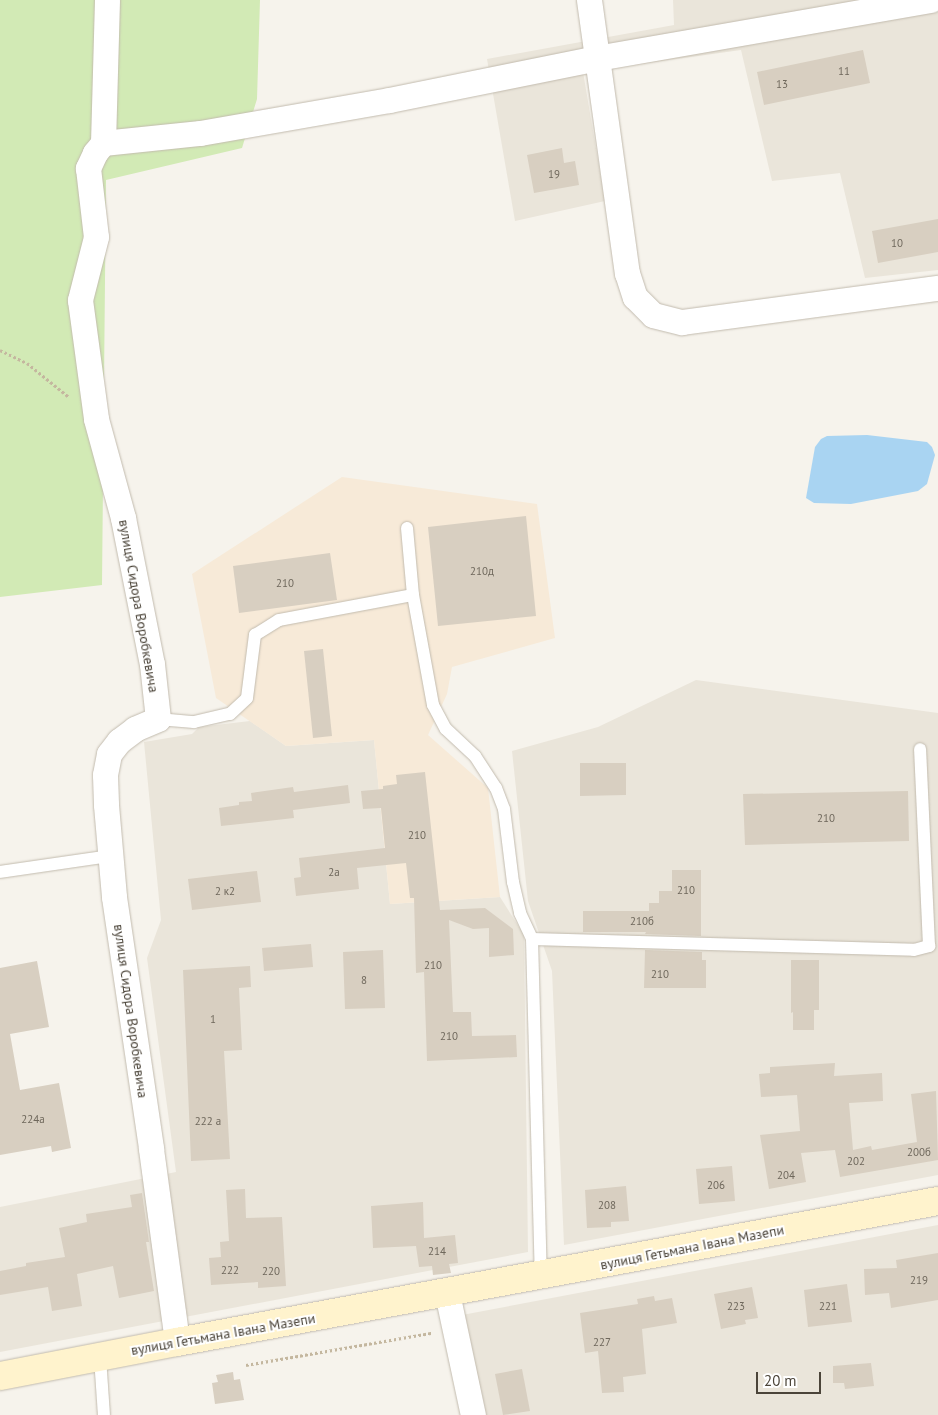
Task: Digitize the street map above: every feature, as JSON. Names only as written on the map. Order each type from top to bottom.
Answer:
[{"type":"main road","name":"вулиця Гетьмана Івана Мазепи","points":[[0,1376],[938,1201]]},
{"type":"street","points":[[107,0],[103,143],[200,133],[389,100],[597,58],[931,0]]},
{"type":"street","points":[[589,0],[627,273],[634,297],[653,315],[682,322],[938,288]]},
{"type":"street","name":"вулиця Сидора Воробкевича","points":[[103,143],[95,153],[88,168],[96,238],[80,300],[96,419],[122,518],[152,664],[158,718],[135,729],[119,741],[109,754],[105,774],[114,897],[151,1148],[176,1342]]},
{"type":"street","points":[[447,1293],[473,1415]]},
{"type":"lane","points":[[407,528],[413,595],[433,705],[446,729],[475,756],[496,788],[504,809],[513,882],[520,913],[532,940],[542,1276]]},
{"type":"lane","points":[[158,718],[194,722],[230,714],[247,698],[255,635],[279,620],[413,595]]},
{"type":"lane","points":[[532,940],[914,950],[929,946],[920,749]]},
{"type":"lane","points":[[0,872],[110,856]]},
{"type":"lane","points":[[100,1356],[104,1415]]},
{"type":"path","points":[[0,350],[27,362],[96,419]]},
{"type":"path","points":[[246,1365],[455,1330]]},
{"type":"shaded area","points":[[673,0],[938,0],[938,270],[865,278],[840,173],[772,181],[741,50],[583,72],[605,201],[515,221],[487,59],[674,25]]},
{"type":"shaded area","points":[[342,477],[537,504],[555,638],[452,667],[447,694],[428,735],[488,788],[500,897],[390,904],[374,740],[286,746],[216,698],[192,574]]},
{"type":"shaded area","points":[[696,680],[938,713],[938,1175],[564,1245],[552,971],[528,901],[512,751],[598,727]]},
{"type":"shaded area","points":[[250,721],[286,746],[374,740],[390,904],[500,897],[524,935],[528,1252],[0,1352],[0,1207],[176,1172],[147,958],[161,920],[144,742],[192,734],[199,727]]},
{"type":"shaded area","points":[[938,1225],[938,1415],[486,1415],[462,1315]]},
{"type":"green space","points":[[0,0],[260,0],[257,99],[242,148],[106,180],[102,585],[0,597]]},
{"type":"water","points":[[867,435],[927,442],[932,447],[935,455],[927,484],[918,491],[851,504],[814,503],[806,498],[815,447],[821,439],[827,436]]},
{"type":"building","points":[[863,50],[870,83],[764,105],[757,72]]},
{"type":"building","points":[[562,148],[564,163],[575,161],[579,185],[534,193],[527,155]]},
{"type":"building","points":[[938,219],[938,252],[878,263],[872,231]]},
{"type":"building","points":[[526,516],[536,616],[438,626],[428,527]]},
{"type":"building","points":[[330,553],[337,600],[239,613],[233,566]]},
{"type":"building","points":[[323,649],[332,736],[313,738],[304,651]]},
{"type":"building","points":[[580,763],[626,763],[626,795],[580,796]]},
{"type":"building","points":[[425,772],[440,910],[485,908],[513,929],[514,955],[489,957],[489,928],[473,929],[449,920],[453,1012],[471,1012],[472,1036],[516,1035],[517,1057],[427,1061],[424,972],[416,973],[414,898],[410,898],[406,863],[357,868],[359,889],[296,896],[294,878],[301,877],[299,858],[385,848],[381,808],[363,809],[361,791],[383,789],[383,786],[397,784],[396,775]]},
{"type":"building","points":[[348,785],[350,803],[293,810],[294,818],[221,826],[219,808],[239,805],[239,802],[252,801],[251,793],[293,787],[294,792]]},
{"type":"building","points":[[908,791],[909,841],[745,845],[743,794]]},
{"type":"building","points":[[672,870],[701,870],[701,936],[645,934],[646,932],[583,932],[583,911],[649,911],[649,903],[659,903],[659,891],[672,891]]},
{"type":"building","points":[[257,871],[261,902],[192,910],[188,879]]},
{"type":"building","points":[[311,944],[313,967],[264,971],[262,948]]},
{"type":"building","points":[[383,950],[385,1008],[345,1009],[343,952]]},
{"type":"building","points":[[645,950],[702,952],[702,960],[706,960],[706,988],[644,988]]},
{"type":"building","points":[[791,960],[819,960],[819,1010],[814,1010],[814,1030],[793,1030],[793,1012],[791,1013]]},
{"type":"building","points":[[37,961],[49,1027],[10,1034],[20,1090],[59,1083],[71,1148],[52,1152],[51,1146],[0,1155],[0,968]]},
{"type":"building","points":[[250,966],[251,987],[239,988],[242,1050],[224,1051],[230,1159],[191,1161],[183,970]]},
{"type":"building","points":[[835,1063],[834,1076],[882,1073],[883,1101],[849,1103],[853,1150],[871,1146],[872,1150],[917,1142],[911,1094],[936,1091],[938,1160],[840,1177],[835,1150],[801,1153],[806,1182],[769,1189],[760,1135],[800,1131],[797,1095],[761,1097],[759,1074],[770,1073],[770,1067]]},
{"type":"building","points":[[732,1166],[735,1201],[699,1204],[696,1169]]},
{"type":"building","points":[[626,1186],[629,1221],[611,1222],[611,1227],[587,1228],[585,1190]]},
{"type":"building","points":[[245,1189],[246,1218],[282,1217],[286,1286],[258,1288],[258,1282],[211,1285],[209,1258],[221,1257],[220,1242],[229,1241],[226,1190]]},
{"type":"building","points":[[142,1193],[149,1242],[146,1242],[154,1291],[119,1298],[113,1266],[77,1274],[82,1306],[52,1311],[48,1287],[0,1295],[0,1271],[26,1266],[26,1263],[65,1257],[59,1228],[87,1222],[86,1214],[132,1207],[130,1195]]},
{"type":"building","points":[[423,1202],[424,1238],[455,1235],[458,1263],[449,1264],[451,1273],[433,1275],[432,1266],[419,1267],[416,1246],[373,1248],[371,1206]]},
{"type":"building","points":[[938,1253],[938,1300],[891,1308],[889,1293],[865,1295],[864,1269],[897,1268],[896,1260]]},
{"type":"building","points":[[847,1284],[852,1322],[808,1327],[804,1290]]},
{"type":"building","points":[[752,1287],[758,1318],[745,1320],[746,1324],[721,1329],[714,1294]]},
{"type":"building","points":[[654,1296],[655,1301],[672,1298],[677,1323],[642,1329],[646,1374],[623,1377],[624,1392],[602,1393],[598,1351],[585,1353],[580,1313],[638,1304],[637,1299]]},
{"type":"building","points":[[871,1363],[874,1386],[845,1389],[844,1383],[833,1383],[833,1366]]},
{"type":"building","points":[[522,1369],[530,1411],[503,1415],[495,1374]]},
{"type":"building","points":[[233,1372],[234,1380],[240,1379],[244,1400],[215,1404],[212,1383],[218,1382],[216,1375]]}]
